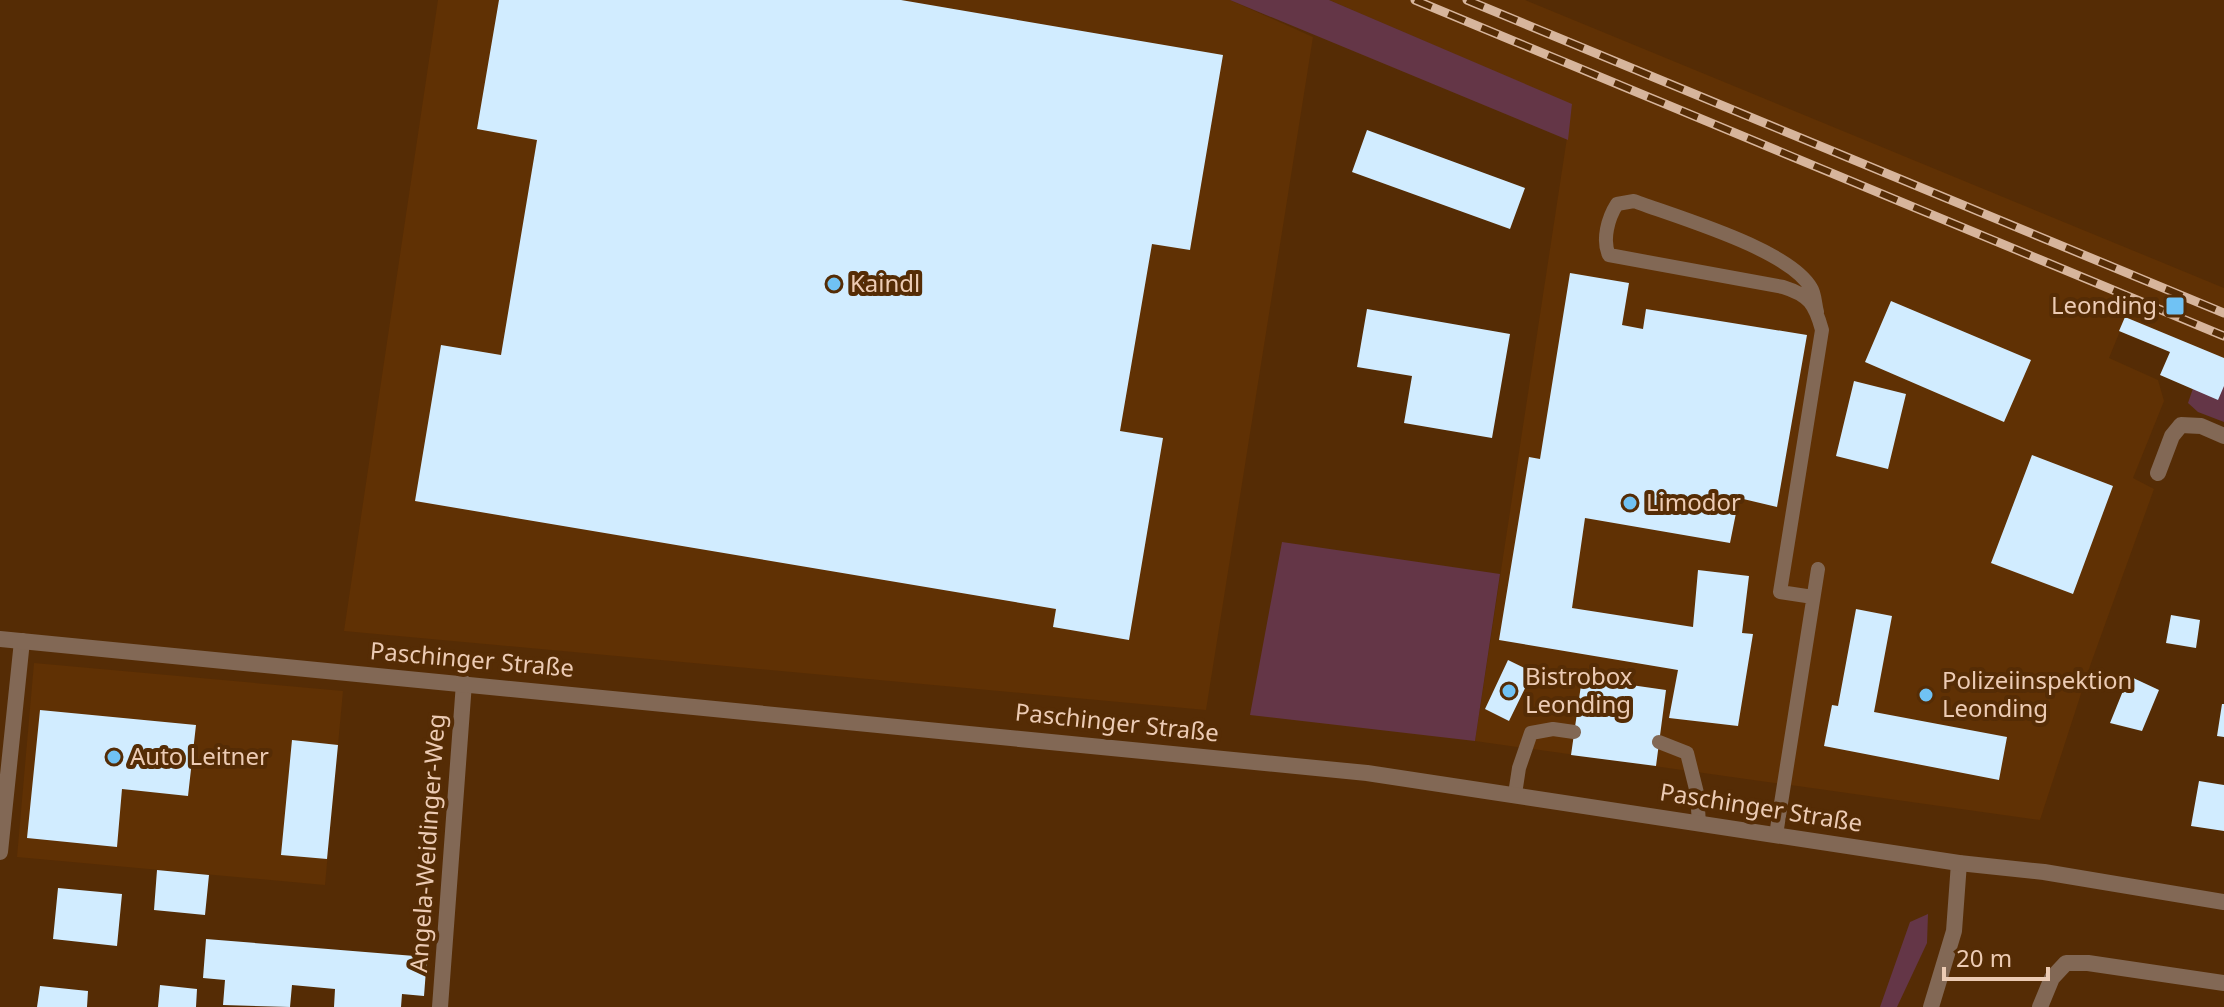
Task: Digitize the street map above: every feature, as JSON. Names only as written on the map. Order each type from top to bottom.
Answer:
[{"type":"street","points":[[2158,473],[2172,436],[2181,425],[2201,426],[2224,436]]},
{"type":"street","name":"Paschinger Straße","points":[[0,639],[1352,771],[1959,863],[2044,872],[2224,902]]},
{"type":"street","points":[[0,852],[22,641]]},
{"type":"street","name":"Angela-Weidinger-Weg","points":[[440,1007],[464,683]]},
{"type":"street","points":[[1931,1007],[1954,931],[1959,863]]},
{"type":"street","points":[[2040,1007],[2052,978],[2066,963],[2088,963],[2224,983]]},
{"type":"lane","points":[[1813,597],[1780,592],[1822,330],[1811,287],[1784,262],[1755,246],[1634,201],[1617,204],[1612,212],[1605,247],[1609,255],[1783,287],[1803,293],[1817,312]]},
{"type":"lane","points":[[1776,835],[1818,569]]},
{"type":"lane","points":[[1515,794],[1519,768],[1531,733],[1553,729],[1574,732]]},
{"type":"lane","points":[[1659,742],[1687,753],[1697,793],[1699,824]]},
{"type":"shaded area","name":"Kaindl","points":[[438,0],[1230,0],[1313,37],[1206,710],[344,631]]},
{"type":"shaded area","points":[[1230,0],[1329,0],[1572,104],[1568,140]]},
{"type":"shaded area","points":[[1329,0],[1525,0],[2224,288],[2224,375],[2120,331],[2109,358],[2158,380],[2164,401],[2133,478],[2154,489],[2090,666],[2040,820],[1475,741],[1572,105]]},
{"type":"shaded area","points":[[2201,365],[2224,374],[2224,422],[2198,412],[2188,403]]},
{"type":"shaded area","points":[[1282,542],[1500,574],[1475,741],[1250,715]]},
{"type":"shaded area","points":[[34,663],[343,691],[325,885],[17,857]]},
{"type":"shaded area","points":[[1928,914],[1927,943],[1897,1007],[1880,1007],[1910,922]]},
{"type":"building","name":"Kaindl","points":[[499,0],[901,0],[1223,55],[1190,250],[1152,244],[1120,431],[1163,438],[1129,640],[1053,627],[1056,609],[415,501],[441,345],[501,355],[537,140],[477,129]]},
{"type":"building","points":[[1367,130],[1525,188],[1510,229],[1352,172]]},
{"type":"building","name":"Limodor","points":[[1570,273],[1629,283],[1622,325],[1643,329],[1646,309],[1807,335],[1777,507],[1739,498],[1730,543],[1585,518],[1572,608],[1693,627],[1698,570],[1749,576],[1742,633],[1753,634],[1738,726],[1669,718],[1678,670],[1499,640],[1529,457],[1540,459]]},
{"type":"building","points":[[1891,301],[2031,360],[2004,422],[1865,362]]},
{"type":"building","points":[[1367,309],[1510,334],[1492,438],[1404,423],[1412,376],[1357,367]]},
{"type":"building","points":[[2125,317],[2224,358],[2224,386],[2218,400],[2160,375],[2170,352],[2119,331]]},
{"type":"building","points":[[1854,381],[1906,394],[1888,469],[1836,456]]},
{"type":"building","points":[[2032,455],[2113,486],[2073,594],[1991,563]]},
{"type":"building","points":[[1856,609],[1892,616],[1874,712],[2007,737],[1999,780],[1824,746],[1832,705],[1838,706]]},
{"type":"building","points":[[2171,615],[2200,620],[2196,648],[2166,643]]},
{"type":"building","name":"Bistrobox Leonding","points":[[1508,660],[1533,672],[1509,721],[1485,709]]},
{"type":"building","points":[[2129,676],[2159,690],[2142,731],[2110,723]]},
{"type":"building","points":[[1582,678],[1666,690],[1656,766],[1571,755]]},
{"type":"building","points":[[2224,704],[2224,737],[2217,736]]},
{"type":"building","name":"Auto Leitner","points":[[40,710],[196,725],[188,796],[122,789],[117,847],[27,838]]},
{"type":"building","points":[[292,740],[338,745],[327,859],[281,855]]},
{"type":"building","points":[[2199,781],[2224,785],[2224,831],[2191,826]]},
{"type":"building","points":[[157,870],[209,875],[205,915],[154,910]]},
{"type":"building","points":[[58,888],[122,894],[117,946],[53,939]]},
{"type":"building","points":[[206,939],[427,957],[424,996],[402,994],[401,1007],[334,1007],[335,989],[292,985],[290,1007],[223,1005],[225,980],[203,978]]},
{"type":"building","points":[[160,985],[197,989],[196,1007],[158,1007]]},
{"type":"building","points":[[40,986],[88,991],[87,1007],[37,1007]]},
{"type":"railway","points":[[1415,0],[2224,336]]},
{"type":"railway","points":[[1467,0],[2224,313]]},
{"type":"place","name":"Kaindl","points":[[834,284]]},
{"type":"place","name":"Leonding","points":[[2175,306]]},
{"type":"place","name":"Limodor","points":[[1630,503]]},
{"type":"place","name":"Bistrobox Leonding","points":[[1509,691]]},
{"type":"place","name":"Polizeiinspektion Leonding","points":[[1926,695]]},
{"type":"place","name":"Auto Leitner","points":[[114,757]]}]
